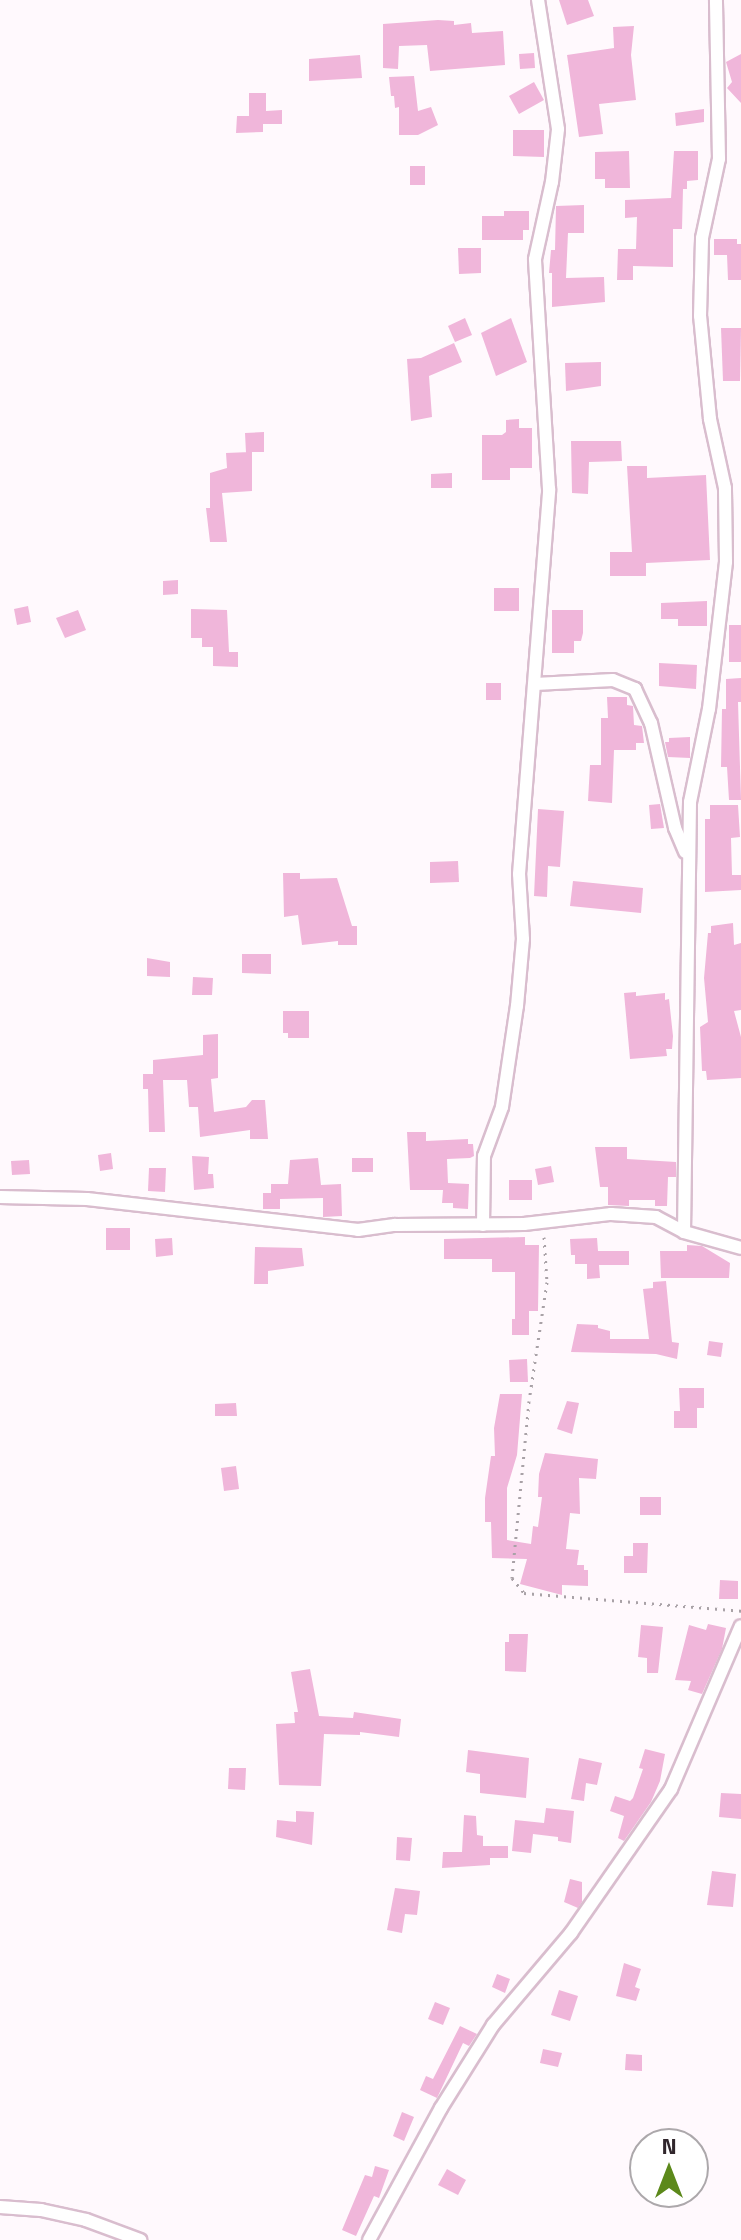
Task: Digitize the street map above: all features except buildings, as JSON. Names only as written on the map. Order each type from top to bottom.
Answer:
[{"type":"street","points":[[483,1225],[484,1156],[502,1107],[517,1006],[523,939],[519,874],[549,489],[535,259],[552,182],[558,129],[538,0]]},
{"type":"street","points":[[684,1232],[690,802],[709,709],[726,562],[725,488],[710,419],[700,316],[702,238],[719,159],[716,0]]},
{"type":"street","points":[[535,684],[613,680],[635,689],[651,723],[675,828],[688,859]]},
{"type":"street","points":[[0,1197],[87,1199],[358,1230],[395,1225],[524,1224],[611,1214],[656,1217],[684,1232],[741,1248]]},
{"type":"street","points":[[369,2240],[424,2146],[441,2108],[493,2025],[571,1933],[663,1802],[741,1626]]},
{"type":"street","points":[[0,2207],[41,2210],[86,2220],[140,2240]]},
{"type":"path","points":[[524,1224],[544,1237],[547,1282],[529,1401],[512,1578],[524,1593],[741,1611]]}]
